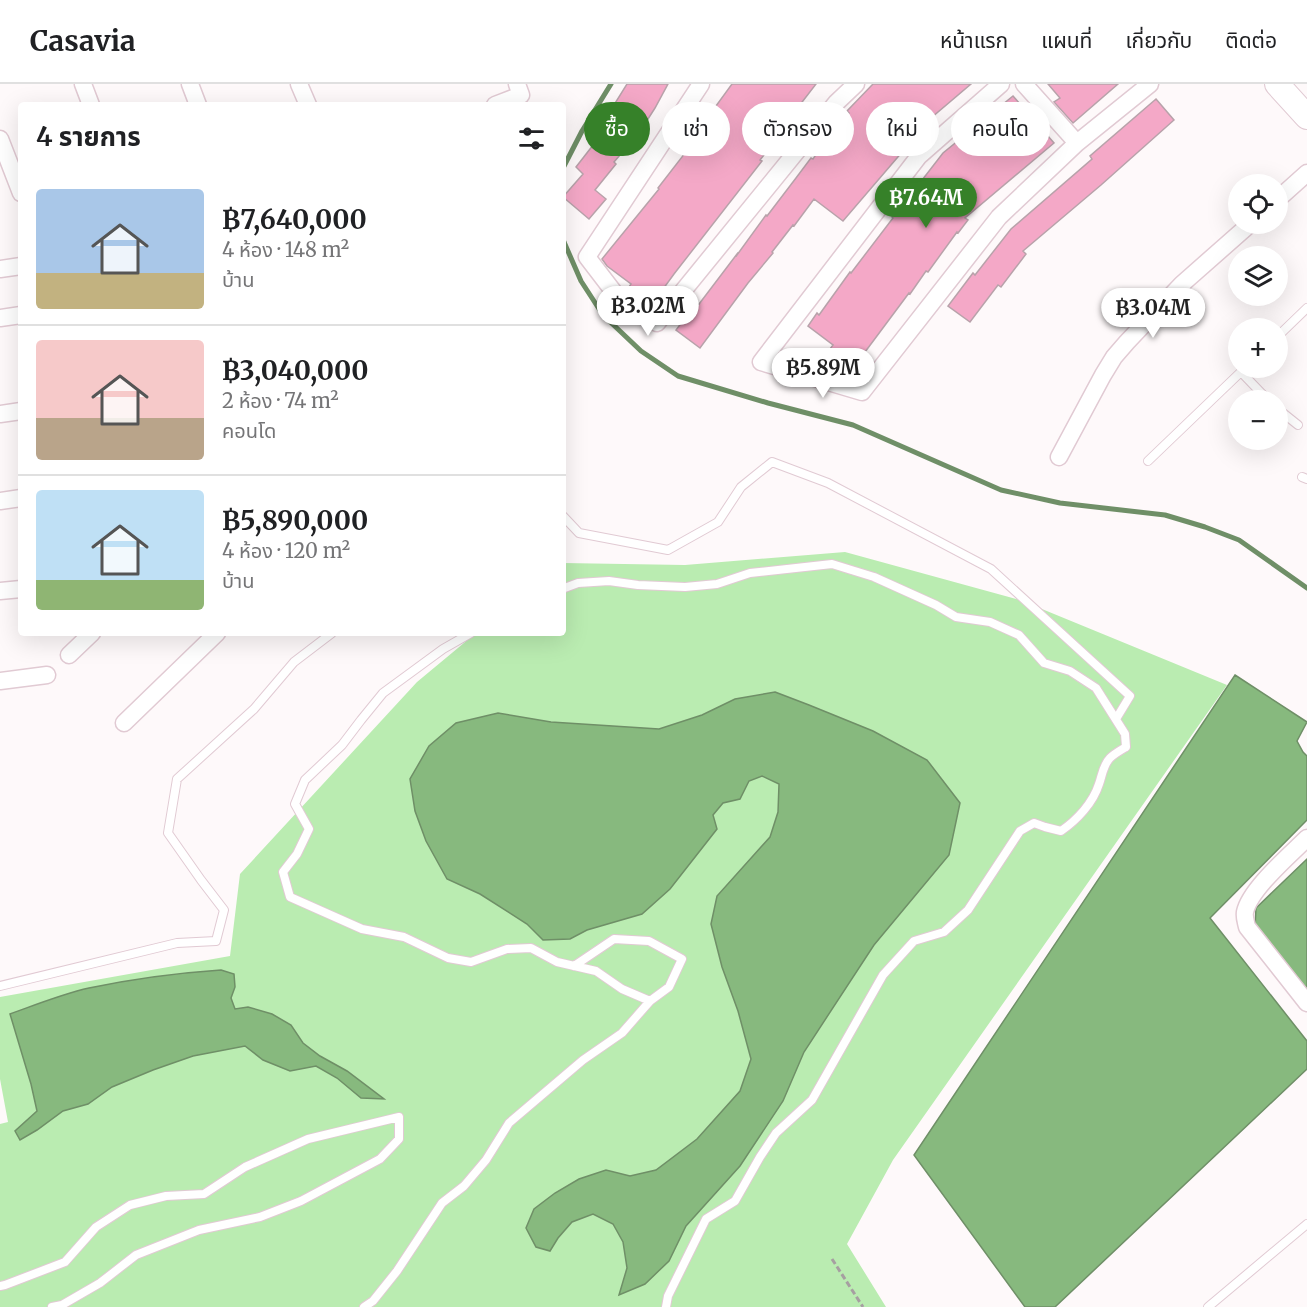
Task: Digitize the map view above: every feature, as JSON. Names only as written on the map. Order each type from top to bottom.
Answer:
[{"type":"street","points":[[83,84],[90,102]]},
{"type":"street","points":[[190,84],[197,102]]},
{"type":"street","points":[[300,84],[307,102]]},
{"type":"street","points":[[503,102],[521,95],[517,84]]},
{"type":"street","points":[[701,84],[587,257],[623,304],[657,322],[836,103],[856,84]]},
{"type":"street","points":[[1001,84],[919,156],[761,362],[862,392],[999,217],[1077,143],[1150,84]]},
{"type":"street","points":[[1024,84],[1077,143]]},
{"type":"street","points":[[1277,84],[1307,117]]},
{"type":"street","points":[[0,139],[18,185]]},
{"type":"street","points":[[1288,190],[1307,173]]},
{"type":"street","points":[[1059,457],[1114,357],[1182,284],[1239,234]]},
{"type":"street","points":[[0,269],[18,266]]},
{"type":"street","points":[[0,318],[18,315]]},
{"type":"street","points":[[0,414],[18,411]]},
{"type":"street","points":[[0,501],[18,498]]},
{"type":"street","points":[[0,591],[18,589]]},
{"type":"street","points":[[69,655],[89,636]]},
{"type":"street","points":[[124,723],[214,636]]},
{"type":"street","points":[[0,681],[47,675]]},
{"type":"street","points":[[1307,838],[1265,880],[1251,899],[1245,914],[1247,927],[1307,1003]]},
{"type":"lane","points":[[1288,326],[1307,308]]},
{"type":"lane","points":[[1148,461],[1235,378]]},
{"type":"lane","points":[[1250,378],[1260,390]]},
{"type":"lane","points":[[1288,418],[1298,425]]},
{"type":"lane","points":[[566,519],[579,533],[668,550],[718,522],[741,487],[772,462],[828,483],[991,569],[1130,696],[1116,719]]},
{"type":"lane","points":[[566,588],[578,583],[609,581],[685,587],[717,584],[750,573],[831,564],[874,577],[936,605],[956,617],[990,622],[1019,635],[1044,663],[1070,671],[1096,688],[1125,734],[1125,747],[1110,758],[1099,786],[1074,822],[1061,831],[1034,823],[1020,831],[968,910],[944,932],[914,941],[883,975],[812,1100],[776,1133],[735,1201],[706,1219],[668,1296],[666,1307]]},
{"type":"lane","points":[[0,986],[177,943],[216,941],[225,910],[168,833],[177,779],[254,709],[294,662],[328,636]]},
{"type":"lane","points":[[466,636],[443,649],[383,693],[342,745],[305,780],[295,804],[309,829],[297,854],[283,872],[290,897],[362,929],[404,938],[448,958],[471,962],[507,949],[531,948],[557,962],[596,972],[622,989],[650,1001]]},
{"type":"lane","points":[[364,1307],[373,1301],[397,1271],[442,1203],[464,1186],[486,1160],[508,1123],[583,1060],[622,1033],[650,1001],[669,987],[682,959],[649,941],[614,939],[574,966]]},
{"type":"lane","points":[[0,1286],[65,1262],[96,1227],[130,1205],[166,1196],[204,1194],[245,1167],[308,1139],[399,1117],[399,1139],[380,1159],[301,1201],[260,1216],[200,1230],[136,1255],[100,1283],[62,1305],[52,1307]]},
{"type":"lane","points":[[1208,1307],[1307,1224]]},
{"type":"path","points":[[832,1259],[863,1307]]},
{"type":"shaded area","points":[[845,552],[1020,600],[1227,685],[893,1160],[847,1244],[886,1307],[0,1307],[0,1124],[8,1122],[0,1079],[0,997],[230,956],[240,874],[417,682],[472,636],[566,636],[566,563],[685,565]]},
{"type":"shaded area","points":[[1235,675],[1307,722],[1297,741],[1307,756],[1307,820],[1210,918],[1307,1041],[1307,1069],[1055,1307],[1025,1307],[914,1155]]},
{"type":"shaded area","points":[[775,692],[873,731],[927,760],[960,803],[949,855],[874,945],[804,1052],[783,1101],[740,1166],[686,1226],[669,1261],[645,1284],[619,1295],[627,1268],[623,1242],[613,1224],[593,1214],[572,1222],[550,1251],[536,1247],[526,1228],[534,1209],[579,1179],[606,1170],[630,1176],[656,1170],[697,1139],[740,1091],[751,1059],[711,924],[717,896],[770,837],[778,812],[779,784],[762,776],[749,781],[740,799],[723,803],[713,815],[717,829],[670,889],[642,914],[587,930],[570,939],[543,940],[527,924],[480,894],[447,879],[426,841],[415,811],[410,779],[429,746],[456,723],[498,713],[551,722],[659,729],[702,715],[735,699]]},
{"type":"shaded area","points":[[1307,859],[1307,996],[1255,928],[1256,908]]},
{"type":"shaded area","points":[[221,970],[234,974],[235,987],[231,998],[235,1009],[248,1007],[272,1014],[291,1025],[303,1043],[320,1056],[347,1071],[384,1099],[361,1098],[337,1078],[316,1066],[290,1071],[263,1060],[245,1046],[193,1056],[112,1087],[88,1104],[63,1111],[20,1140],[15,1131],[37,1111],[10,1014],[89,988],[155,977]]},
{"type":"building","points":[[627,84],[668,84],[650,116],[650,102],[616,102]]},
{"type":"building","points":[[732,84],[816,84],[802,102],[742,102],[742,156],[763,156],[760,160],[762,161],[650,307],[627,290],[631,284],[607,266],[602,259],[683,156],[730,156],[730,102],[719,102]]},
{"type":"building","points":[[873,84],[971,84],[939,111],[939,102],[866,102],[866,156],[899,156],[843,221],[814,199],[700,348],[676,330],[691,310],[693,312],[811,158],[815,156],[854,156],[854,104]]},
{"type":"building","points":[[1048,84],[1118,84],[1073,123],[1054,102],[1060,98]]},
{"type":"building","points":[[1013,96],[1018,102],[1006,102]]},
{"type":"building","points":[[1156,99],[1174,120],[1023,251],[1026,254],[1001,287],[998,285],[970,322],[948,306],[1011,229],[1092,159],[1090,156]]},
{"type":"building","points":[[951,146],[951,156],[1039,156],[965,218],[968,220],[862,356],[860,354],[844,376],[839,374],[821,361],[833,345],[808,326],[817,313],[819,315],[943,153]]},
{"type":"building","points":[[585,156],[619,156],[614,162],[616,164],[595,190],[606,199],[589,219],[566,200],[566,194],[583,174],[576,167]]},
{"type":"waterway","points":[[566,162],[611,84]]},
{"type":"waterway","points":[[566,247],[581,281],[603,315],[641,351],[678,376],[853,425],[1001,490],[1060,503],[1165,515],[1205,527],[1239,540],[1307,588]]}]
